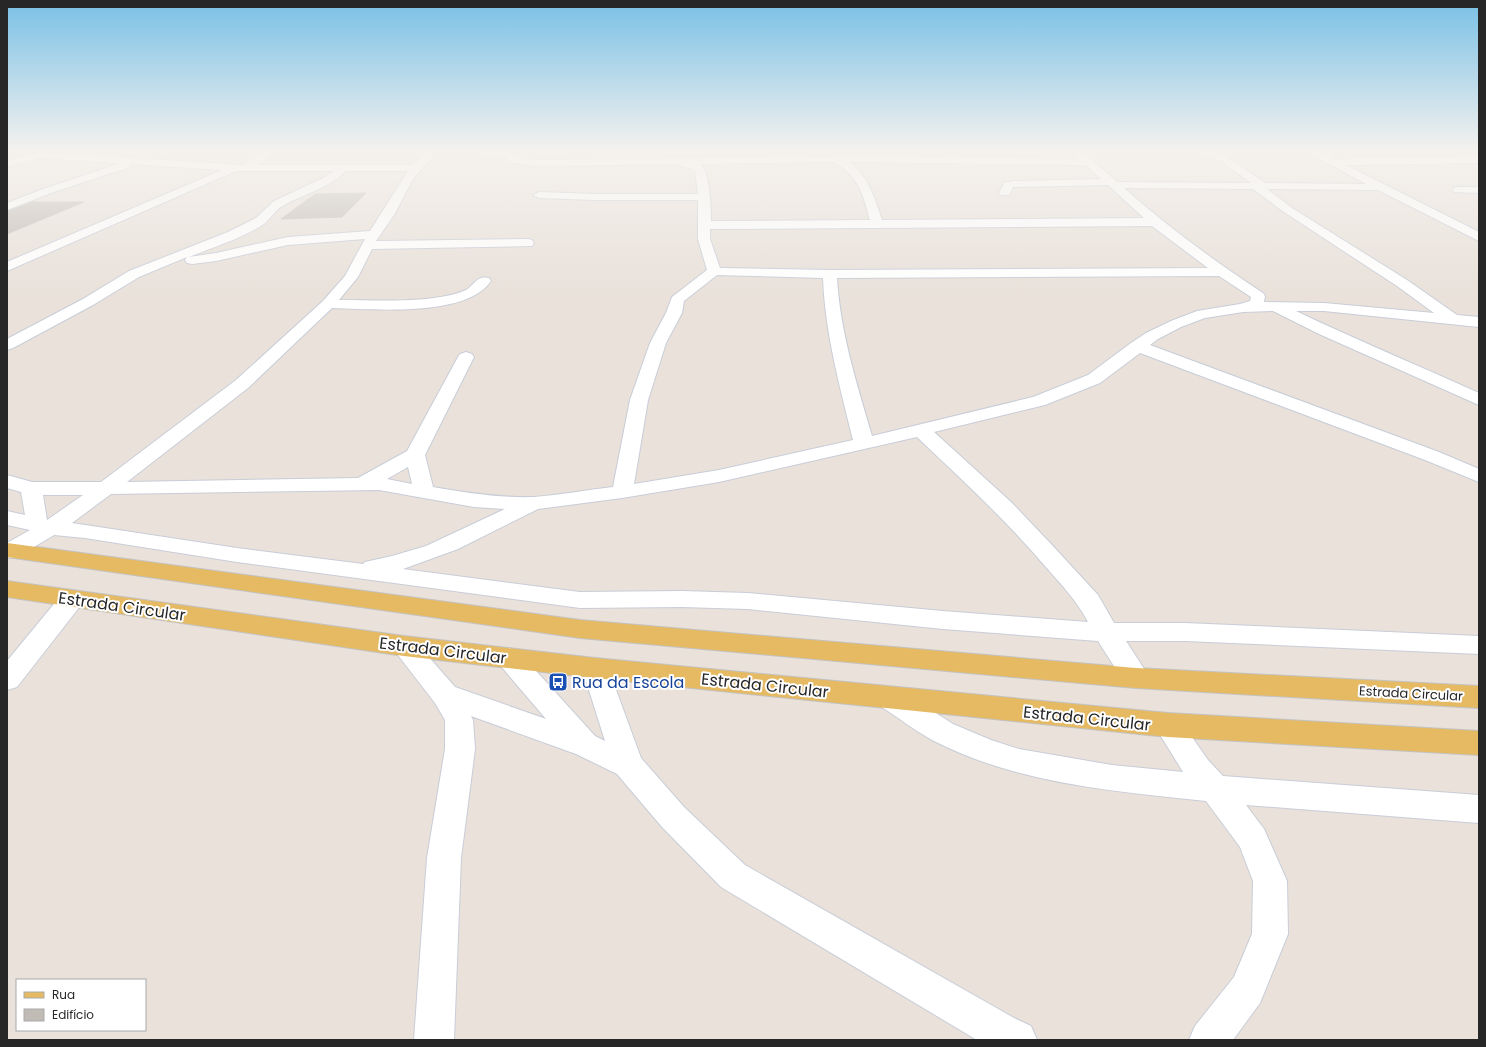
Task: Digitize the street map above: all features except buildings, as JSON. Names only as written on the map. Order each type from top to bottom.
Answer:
[{"type":"main road","name":"Estrada Circular","points":[[9,551],[580,629],[1136,678],[1479,697]]},
{"type":"main road","name":"Estrada Circular","points":[[7,589],[72,600],[404,646],[595,668],[1168,725],[1479,743]]},
{"type":"street","points":[[7,207],[30,198]]},
{"type":"street","points":[[7,267],[169,198]]},
{"type":"street","points":[[7,345],[88,302],[134,274],[199,249],[239,232],[260,221],[278,202],[287,198]]},
{"type":"street","points":[[9,551],[44,526],[105,489],[242,384],[328,304],[351,277],[370,240],[398,198]]},
{"type":"street","points":[[704,198],[704,239],[714,271]]},
{"type":"street","points":[[868,198],[878,223]]},
{"type":"street","points":[[1130,198],[1155,222],[1222,272],[1258,296],[1257,302],[1243,308]]},
{"type":"street","points":[[1273,198],[1288,210],[1402,283],[1454,320]]},
{"type":"street","points":[[1402,198],[1479,237]]},
{"type":"street","points":[[704,225],[1155,222]]},
{"type":"street","points":[[1454,225],[1479,225]]},
{"type":"street","points":[[172,259],[205,259],[288,241],[329,236],[370,240],[528,243]]},
{"type":"street","points":[[622,492],[639,400],[658,343],[674,313],[677,300],[714,271],[830,274],[1222,272]]},
{"type":"street","points":[[830,274],[832,299],[842,361],[864,444]]},
{"type":"street","points":[[328,304],[422,303],[442,301],[456,298],[470,292],[484,281]]},
{"type":"street","points":[[1275,306],[1325,331],[1407,366],[1479,400]]},
{"type":"street","points":[[7,481],[30,488],[105,489],[157,486],[379,484],[474,501],[505,504],[534,503],[622,492],[719,476],[922,431],[1039,401],[1094,379],[1152,336],[1202,314],[1243,308],[1275,306],[1324,307],[1479,322]]},
{"type":"street","points":[[1137,346],[1418,450],[1479,476]]},
{"type":"street","points":[[363,484],[415,455],[466,357]]},
{"type":"street","points":[[922,431],[1003,507],[1089,601],[1106,632],[1136,678]]},
{"type":"street","points":[[415,455],[424,492]]},
{"type":"street","points":[[30,488],[44,526]]},
{"type":"street","points":[[352,571],[400,563],[433,551],[475,533],[534,503]]},
{"type":"street","points":[[7,518],[44,526],[85,531],[237,556],[580,600],[682,599],[748,601],[943,620],[1106,632],[1185,632],[1479,645]]},
{"type":"street","points":[[7,680],[72,600]]},
{"type":"street","points":[[404,646],[445,695],[459,720],[460,749],[444,858],[434,1040]]},
{"type":"street","points":[[509,658],[586,745]]},
{"type":"street","points":[[595,668],[628,765],[673,816],[733,876],[1009,1038]]},
{"type":"street","points":[[445,695],[586,745],[628,765]]},
{"type":"street","points":[[890,698],[944,732],[984,750],[1019,761],[1112,778],[1215,789],[1479,809]]},
{"type":"street","points":[[1168,725],[1197,769],[1215,789],[1253,839],[1270,881],[1270,934],[1247,990],[1209,1040]]},
{"type":"place","name":"Rua da Escola","points":[[558,682]]}]
